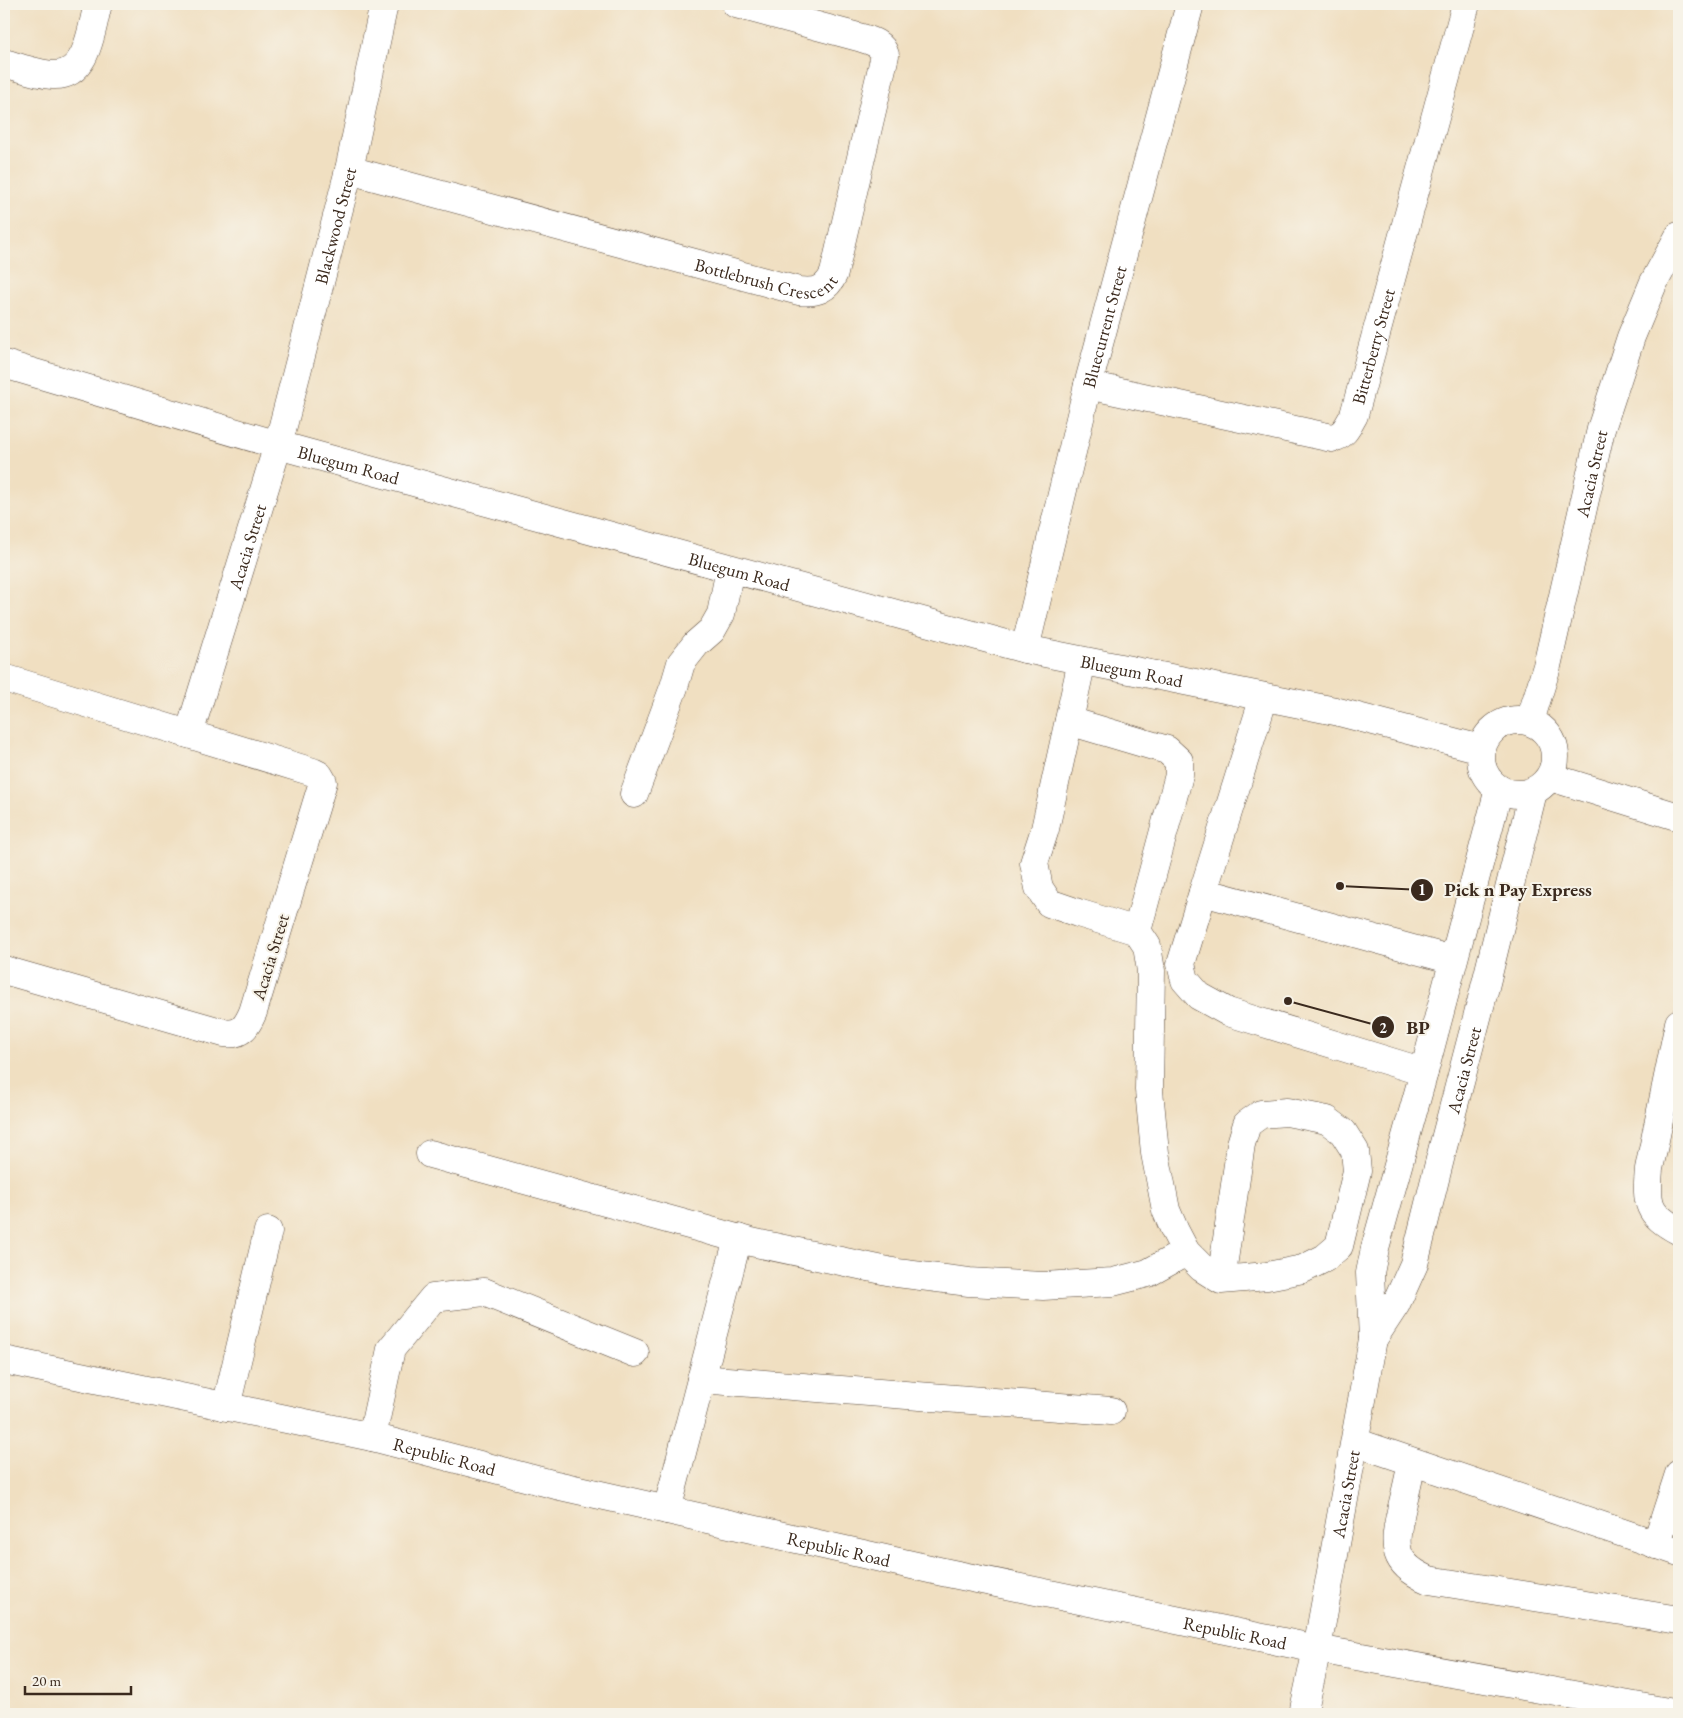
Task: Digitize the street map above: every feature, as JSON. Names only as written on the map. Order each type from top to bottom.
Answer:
[{"type":"street","points":[[4,63],[52,75],[63,75],[69,72],[78,65],[85,53],[98,4]]},
{"type":"street","name":"Blackwood Street","points":[[278,445],[349,170],[384,4]]},
{"type":"street","name":"Bottlebrush Crescent","points":[[349,170],[799,291],[818,291],[828,284],[834,273],[885,54],[879,45],[862,38],[736,4]]},
{"type":"street","name":"Bluecurrent Street","points":[[1025,649],[1088,384],[1190,4]]},
{"type":"street","name":"Bitterberry Street","points":[[1088,384],[1332,438],[1339,437],[1345,431],[1354,415],[1466,4]]},
{"type":"street","name":"Acacia Street","points":[[1530,721],[1547,666],[1601,429],[1631,337],[1653,284],[1679,236]]},
{"type":"street","name":"Bluegum Road","points":[[4,364],[278,445],[1025,649],[1335,711],[1481,749]]},
{"type":"street","name":"Acacia Street","points":[[189,734],[278,445]]},
{"type":"street","points":[[634,794],[674,687],[681,662],[696,644],[712,630],[721,614],[730,569]]},
{"type":"street","points":[[1082,661],[1044,829],[1034,863],[1039,888],[1049,903],[1137,931],[1147,946],[1151,971],[1149,1090],[1155,1153],[1166,1210],[1186,1252],[1202,1268],[1221,1280],[1267,1276],[1303,1269],[1324,1258],[1339,1246],[1356,1171],[1355,1151],[1343,1132],[1327,1120],[1287,1112],[1261,1114],[1247,1124],[1241,1144],[1221,1280]]},
{"type":"street","name":"Acacia Street","points":[[4,678],[313,772],[319,775],[322,782],[253,1012],[246,1026],[239,1032],[233,1034],[224,1033],[4,970]]},
{"type":"street","points":[[1264,697],[1181,964],[1185,980],[1199,996],[1235,1014],[1424,1072]]},
{"type":"street","points":[[1514,720],[1530,721],[1546,732],[1552,742],[1555,754],[1554,765],[1541,784],[1521,795],[1510,794],[1490,782],[1483,772],[1481,749],[1485,738],[1493,729],[1503,723],[1514,720]]},
{"type":"street","points":[[1069,721],[1166,750],[1179,761],[1179,775],[1137,931]]},
{"type":"street","points":[[1541,784],[1679,817]]},
{"type":"street","name":"Acacia Street","points":[[1373,1340],[1396,1304],[1414,1264],[1484,992],[1541,784]]},
{"type":"street","name":"Acacia Street","points":[[1303,1714],[1318,1649],[1373,1340],[1370,1273],[1373,1256],[1499,789]]},
{"type":"street","points":[[1204,892],[1453,960]]},
{"type":"street","points":[[1679,1023],[1647,1186],[1650,1206],[1663,1221],[1679,1230]]},
{"type":"street","points":[[430,1154],[738,1238],[897,1274],[969,1282],[1043,1286],[1113,1282],[1148,1273],[1186,1252]]},
{"type":"street","points":[[226,1407],[268,1231]]},
{"type":"street","points":[[667,1510],[738,1238]]},
{"type":"street","points":[[372,1438],[391,1349],[433,1298],[484,1292],[635,1353]]},
{"type":"street","name":"Republic Road","points":[[4,1360],[372,1438],[556,1485],[943,1572],[1318,1649],[1679,1714]]},
{"type":"street","points":[[701,1379],[1111,1411]]},
{"type":"street","points":[[1355,1442],[1668,1549],[1679,1474]]},
{"type":"street","points":[[1412,1462],[1396,1535],[1396,1548],[1401,1560],[1414,1574],[1429,1580],[1679,1620]]},
{"type":"place","name":"Pick n Pay Express","points":[[1340,886]]},
{"type":"place","name":"BP","points":[[1288,1001]]}]
